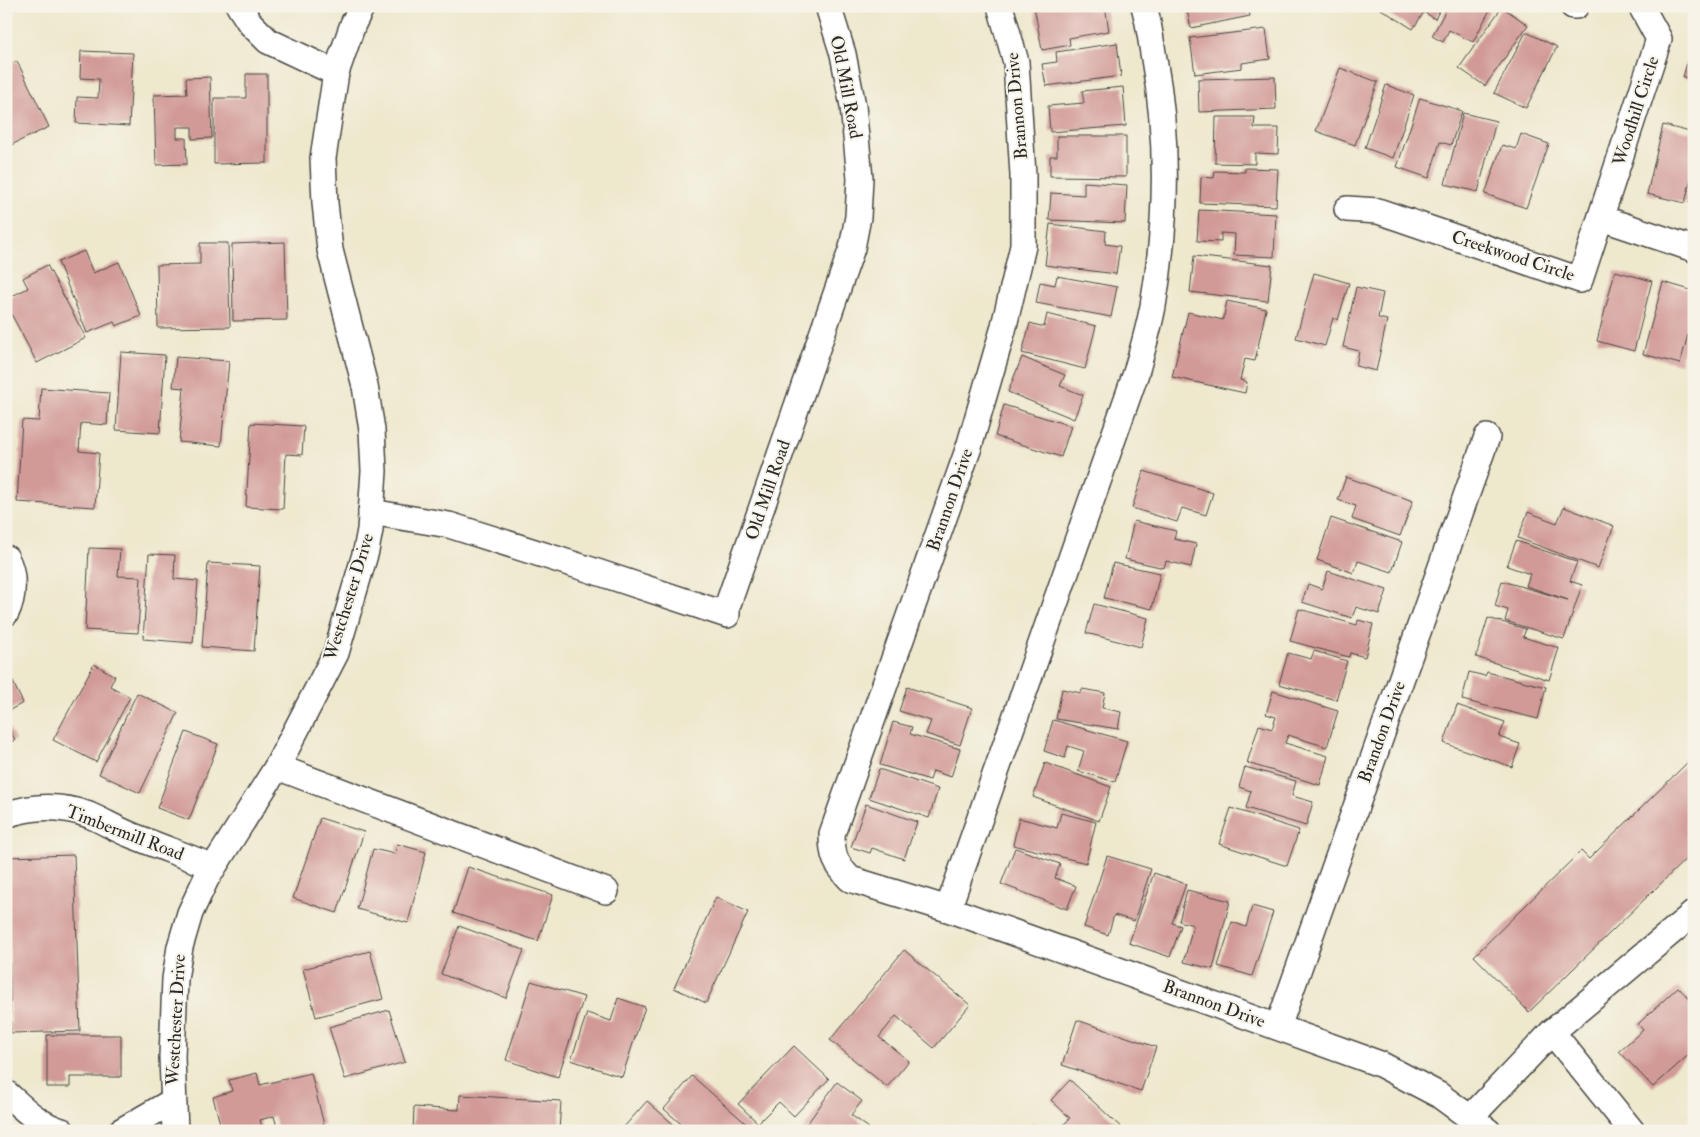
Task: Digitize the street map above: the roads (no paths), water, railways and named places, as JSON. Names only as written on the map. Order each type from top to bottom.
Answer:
[{"type":"street","points":[[239,6],[250,23],[268,41],[336,72]]},
{"type":"street","name":"Westchester Drive","points":[[175,1131],[172,1058],[175,979],[180,947],[190,913],[213,867],[277,768],[336,653],[366,551],[374,471],[372,430],[365,386],[330,250],[323,158],[336,72],[353,24],[362,6]]},
{"type":"street","name":"Old Mill Road","points":[[371,512],[449,525],[588,568],[727,616],[727,607],[852,248],[858,218],[860,178],[853,106],[843,54],[828,6]]},
{"type":"street","name":"Brannon Drive","points":[[1000,6],[1016,62],[1023,175],[1023,246],[1003,330],[969,447],[832,834],[832,850],[838,867],[850,879],[948,909],[1380,1064],[1439,1095],[1480,1124],[1552,1032],[1694,913]]},
{"type":"street","points":[[948,909],[1136,373],[1152,307],[1162,240],[1165,187],[1164,143],[1158,81],[1144,6]]},
{"type":"street","name":"Woodhill Circle","points":[[1601,218],[1659,39],[1641,6]]},
{"type":"street","name":"Creekwood Circle","points":[[1348,209],[1378,211],[1580,280],[1601,218]]},
{"type":"street","points":[[1601,218],[1694,249]]},
{"type":"street","name":"Brandon Drive","points":[[1278,1027],[1487,437]]},
{"type":"street","points":[[6,558],[12,571],[12,591],[6,613]]},
{"type":"street","points":[[277,768],[606,891]]},
{"type":"street","name":"Timbermill Road","points":[[6,815],[38,807],[64,808],[89,815],[128,834],[213,867]]},
{"type":"street","points":[[1552,1032],[1632,1131]]},
{"type":"street","points":[[6,1093],[33,1117],[54,1129],[62,1131]]},
{"type":"street","points":[[121,1131],[173,1101]]}]
